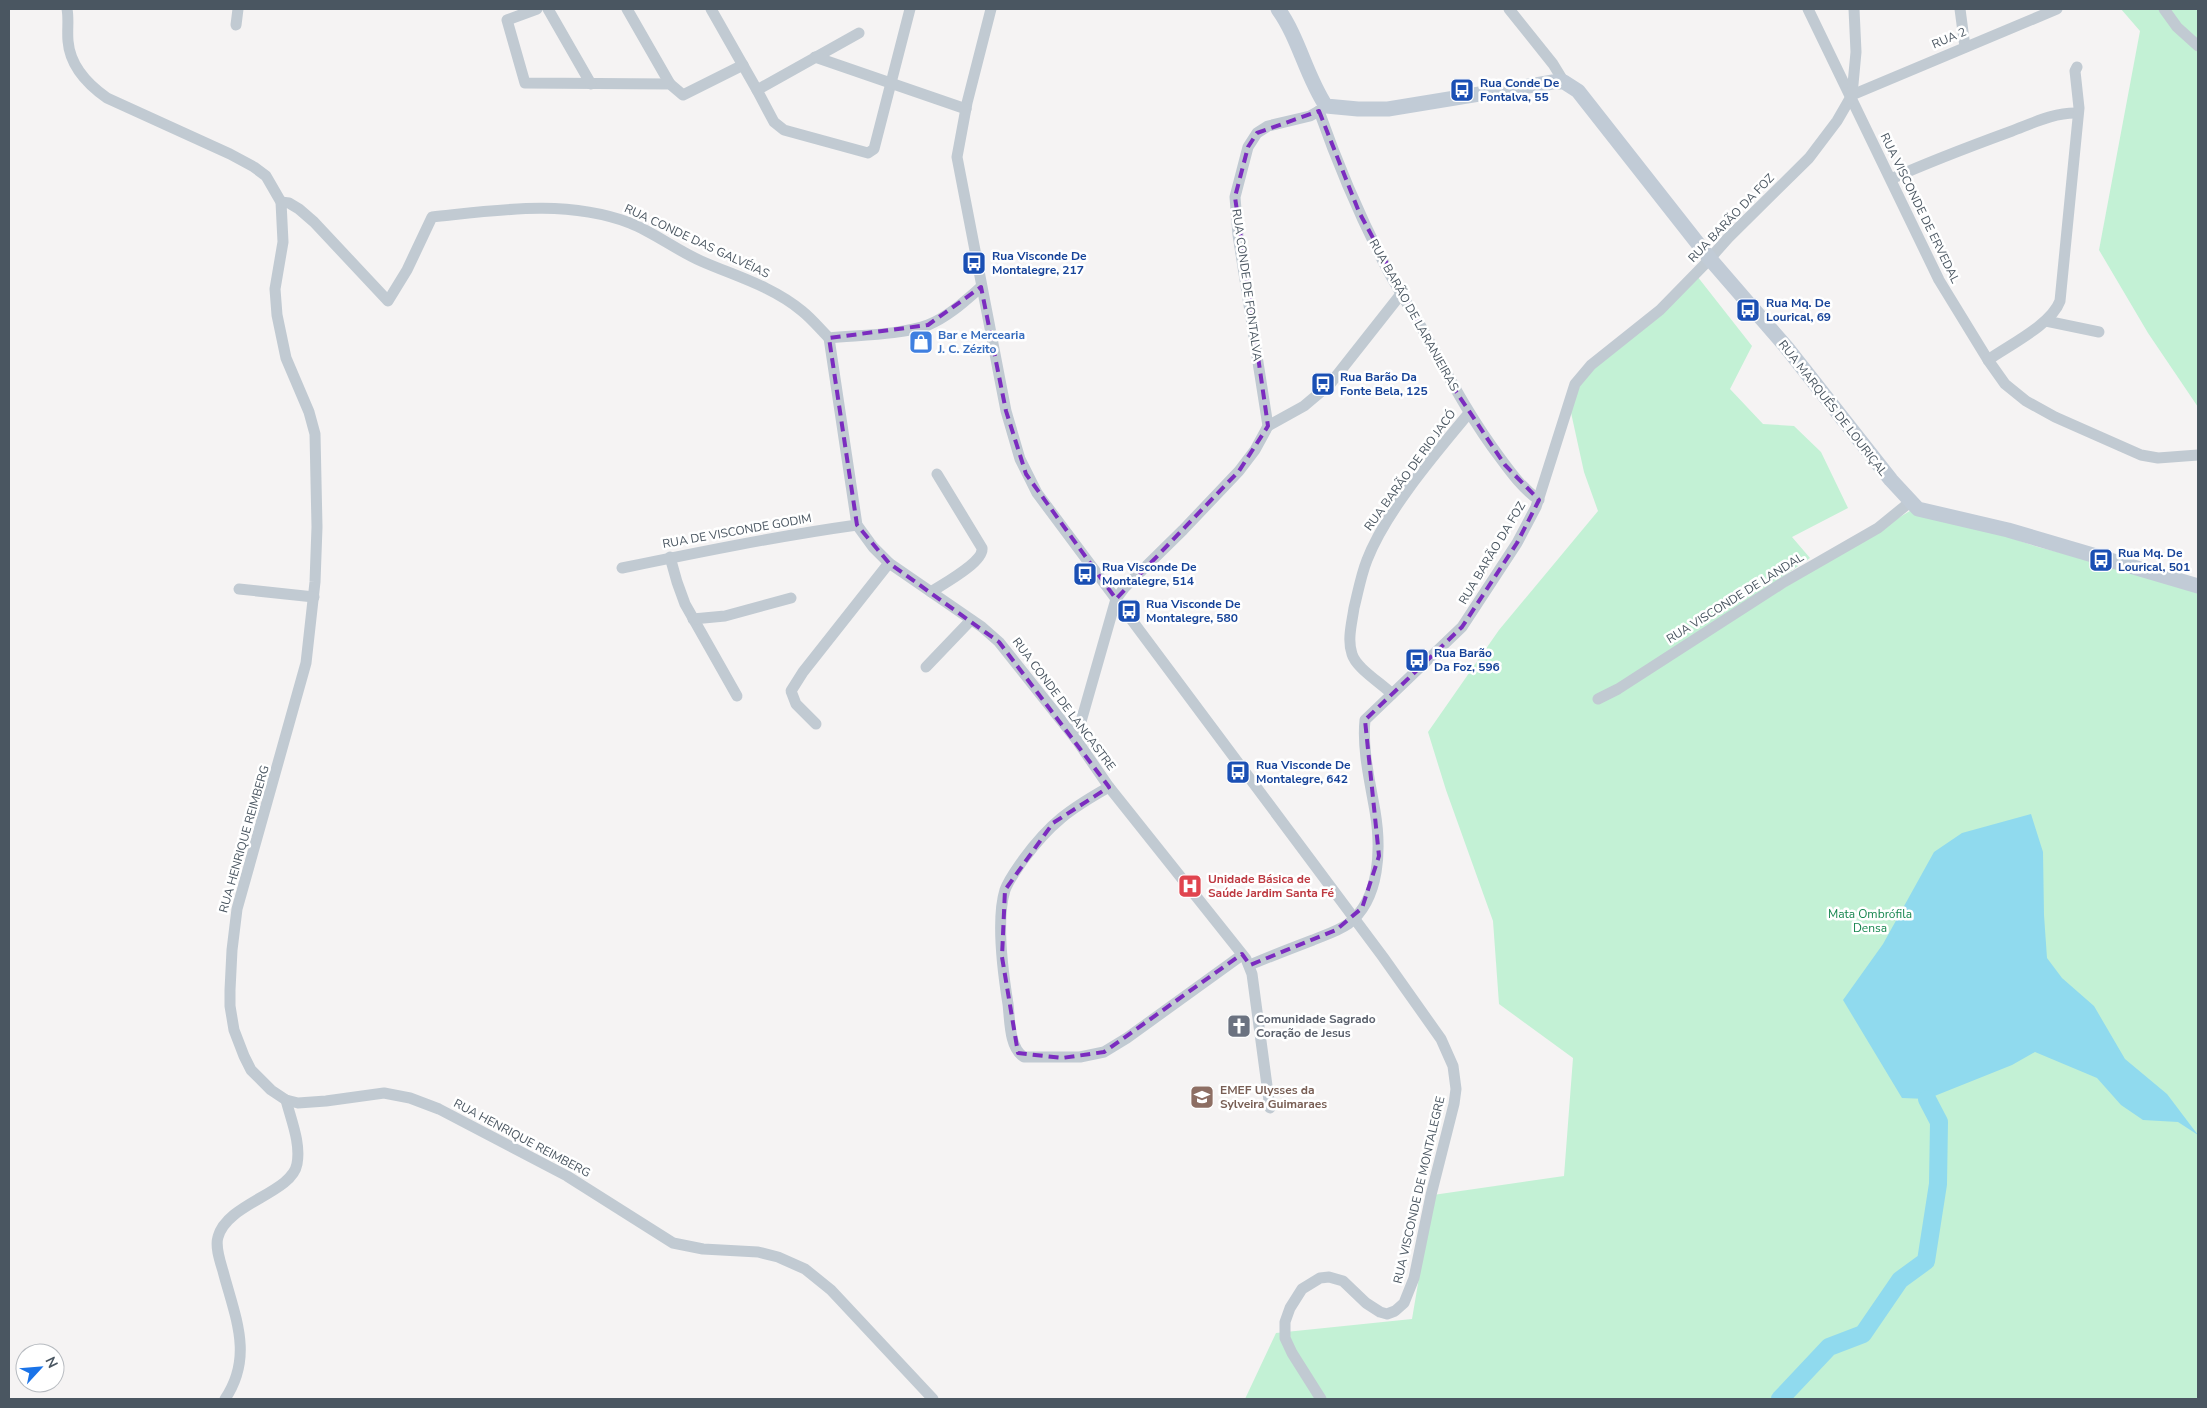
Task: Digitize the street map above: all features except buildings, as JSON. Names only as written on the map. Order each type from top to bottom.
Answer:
[{"type":"main road","name":"RUA BARÃO DE LARANJEIRAS","points":[[1283,13],[1323,109]]},
{"type":"main road","name":"RUA CONDE DE FONTALVA","points":[[1323,109],[1388,109],[1501,89],[1564,82]]},
{"type":"main road","name":"RUA MARQUÊS DE LOURIÇAL","points":[[1564,82],[1578,91],[1604,122],[1710,259],[1787,348],[1862,445],[1910,502],[1918,508],[2008,530],[2198,586]]},
{"type":"street","name":"RUA HENRIQUE REIMBERG","points":[[67,9],[70,54],[74,64],[90,86],[106,98],[216,147],[254,167],[266,176],[280,202],[284,228],[275,289],[277,315],[286,358],[309,412],[315,434],[317,528],[314,596],[306,663],[237,909],[232,950],[230,1006],[238,1043],[252,1070],[271,1090],[286,1100],[298,1103],[326,1102],[384,1093],[410,1098],[446,1113],[566,1176],[673,1243],[703,1249],[758,1252],[792,1263],[819,1278],[933,1399]]},
{"type":"street","points":[[236,26],[238,9]]},
{"type":"street","points":[[536,9],[507,20],[525,83],[670,84]]},
{"type":"street","points":[[548,9],[591,84]]},
{"type":"street","points":[[627,9],[670,84],[683,95],[743,66]]},
{"type":"street","points":[[711,9],[774,122],[784,130],[868,153],[874,149],[910,9]]},
{"type":"street","name":"RUA VISCONDE DE MONTALEGRE","points":[[990,9],[966,108],[957,157],[1006,411],[1026,474],[1037,493],[1441,1039],[1448,1052],[1456,1077],[1454,1104],[1431,1195],[1414,1278],[1406,1299],[1400,1308],[1387,1314],[1380,1312],[1366,1303],[1352,1288],[1335,1278],[1320,1278],[1302,1289],[1290,1308],[1285,1322],[1285,1338],[1292,1353],[1321,1399]]},
{"type":"street","points":[[1509,9],[1553,64],[1564,82]]},
{"type":"street","name":"RUA VISCONDE DE ERVEDAL","points":[[1808,9],[1939,280],[2005,384],[2033,405],[2078,427],[2151,458],[2198,456]]},
{"type":"street","name":"RUA BARÃO DA FOZ","points":[[1250,965],[1336,930],[1354,919],[1362,908],[1369,892],[1379,856],[1364,738],[1365,720],[1462,627],[1517,543],[1539,500],[1575,384],[1579,378],[1591,365],[1660,310],[1728,238],[1809,158],[1837,121],[1851,97],[1856,52],[1854,9]]},
{"type":"street","points":[[1960,9],[1965,47]]},
{"type":"street","name":"RUA 2","points":[[1851,97],[2046,11],[2058,9]]},
{"type":"street","points":[[2164,9],[2180,31],[2198,46]]},
{"type":"street","points":[[757,90],[859,33]]},
{"type":"street","points":[[815,57],[966,108]]},
{"type":"street","points":[[1988,360],[2046,321],[2057,308],[2060,301],[2078,113],[2079,96],[2074,71],[2077,68]]},
{"type":"street","name":"RUA BARÃO DE LARANJEIRAS","points":[[1323,109],[1340,168],[1359,212],[1401,294],[1416,316],[1469,413],[1515,478],[1539,500]]},
{"type":"street","name":"RUA CONDE DE FONTALVA","points":[[1268,426],[1238,235],[1235,197],[1248,147],[1257,133],[1272,124],[1293,121],[1323,109]]},
{"type":"street","points":[[1891,179],[1959,149],[2038,121],[2063,114],[2078,113]]},
{"type":"street","points":[[1837,121],[1860,117]]},
{"type":"street","name":"RUA CONDE DAS GALVÉIAS","points":[[280,202],[289,203],[314,222],[388,301],[407,270],[432,217],[544,207],[605,216],[648,231],[697,259],[749,279],[782,296],[803,311],[829,338]]},
{"type":"street","points":[[829,338],[905,330],[928,325],[951,312],[981,287]]},
{"type":"street","points":[[1076,739],[1116,599],[1239,471],[1255,450],[1268,426],[1304,406],[1330,384],[1401,294]]},
{"type":"street","points":[[2046,321],[2098,332]]},
{"type":"street","name":"RUA CONDE DE LANCASTRE","points":[[829,338],[857,525],[873,547],[889,563],[972,620],[999,642],[1076,739],[1109,787],[1250,965],[1270,1108]]},
{"type":"street","name":"RUA BARÃO DE RIO JACÓ","points":[[1392,694],[1354,660],[1350,645],[1351,626],[1360,581],[1374,544],[1401,502],[1469,413]]},
{"type":"street","points":[[931,592],[965,570],[980,558],[983,553],[982,548],[937,474]]},
{"type":"street","name":"RUA VISCONDE DE LANDAL","points":[[1598,699],[1618,689],[1784,582],[1878,528],[1910,502]]},
{"type":"street","name":"RUA DE VISCONDE GODIM","points":[[622,568],[804,532],[857,525]]},
{"type":"street","points":[[670,557],[676,582],[693,619],[737,696]]},
{"type":"street","points":[[816,724],[792,697],[791,691],[794,684],[889,563]]},
{"type":"street","points":[[238,589],[314,596]]},
{"type":"street","points":[[693,619],[725,616],[791,598]]},
{"type":"street","points":[[926,667],[972,620]]},
{"type":"street","points":[[1109,787],[1070,810],[1053,823],[1018,867],[1005,890],[1002,913],[1002,957],[1013,1035],[1018,1054],[1024,1057],[1062,1058],[1080,1057],[1104,1052],[1127,1038],[1242,955]]},
{"type":"street","points":[[225,1399],[239,1372],[241,1352],[239,1332],[218,1253],[217,1238],[223,1226],[234,1214],[286,1181],[294,1173],[297,1165],[296,1137],[286,1100]]},
{"type":"highlighted area","points":[[1319,111],[1359,212],[1455,390],[1505,465],[1539,500],[1517,543],[1462,627],[1365,720],[1379,856],[1362,908],[1336,930],[1250,965],[1242,954],[1104,1052],[1062,1058],[1018,1053],[1002,957],[1005,890],[1053,823],[1109,787],[999,642],[889,563],[857,525],[829,338],[928,325],[981,287],[1006,411],[1026,474],[1116,599],[1239,471],[1268,426],[1235,197],[1248,147],[1257,133]]},
{"type":"green space","points":[[2121,9],[2198,9],[2198,407],[2148,333],[2099,250],[2140,31]]},
{"type":"green space","name":"Mata Ombrófila Densa","points":[[1697,276],[1752,346],[1730,389],[1763,424],[1794,426],[1821,452],[1848,508],[1792,537],[1810,558],[1613,692],[1918,506],[2038,547],[2198,588],[2198,1399],[1245,1399],[1276,1333],[1412,1319],[1433,1195],[1564,1176],[1573,1058],[1499,1004],[1493,921],[1446,790],[1428,732],[1499,630],[1598,511],[1584,472],[1570,408],[1577,383]]},
{"type":"water","points":[[2031,814],[2043,852],[2047,958],[2062,978],[2094,1006],[2125,1059],[2167,1094],[2198,1135],[2178,1122],[2143,1120],[2121,1105],[2097,1078],[2035,1052],[2012,1065],[1927,1099],[1902,1098],[1843,1000],[1883,944],[1934,852],[1962,833]]},
{"type":"waterway","points":[[1780,1399],[1829,1347],[1863,1334],[1900,1280],[1926,1261],[1938,1184],[1939,1122],[1927,1099]]},
{"type":"place","name":"Rua Conde De Fontalva, 55","points":[[1462,90]]},
{"type":"place","name":"Rua Visconde De Montalegre, 217","points":[[974,263]]},
{"type":"place","name":"Rua Mq. De Lourical, 69","points":[[1748,310]]},
{"type":"place","name":"Bar e Mercearia J. C. Zézito","points":[[921,342]]},
{"type":"place","name":"Rua Barão Da Fonte Bela, 125","points":[[1323,384]]},
{"type":"place","name":"Rua Mq. De Lourical, 501","points":[[2101,560]]},
{"type":"place","name":"Rua Visconde De Montalegre, 514","points":[[1085,574]]},
{"type":"place","name":"Rua Visconde De Montalegre, 580","points":[[1129,611]]},
{"type":"place","name":"Rua Barão Da Foz, 596","points":[[1417,660]]},
{"type":"place","name":"Rua Visconde De Montalegre, 642","points":[[1238,772]]},
{"type":"place","name":"Unidade Básica de Saúde Jardim Santa Fé","points":[[1190,886]]},
{"type":"place","name":"Comunidade Sagrado Coração de Jesus","points":[[1239,1026]]},
{"type":"place","name":"EMEF Ulysses da Sylveira Guimaraes","points":[[1202,1097]]}]
